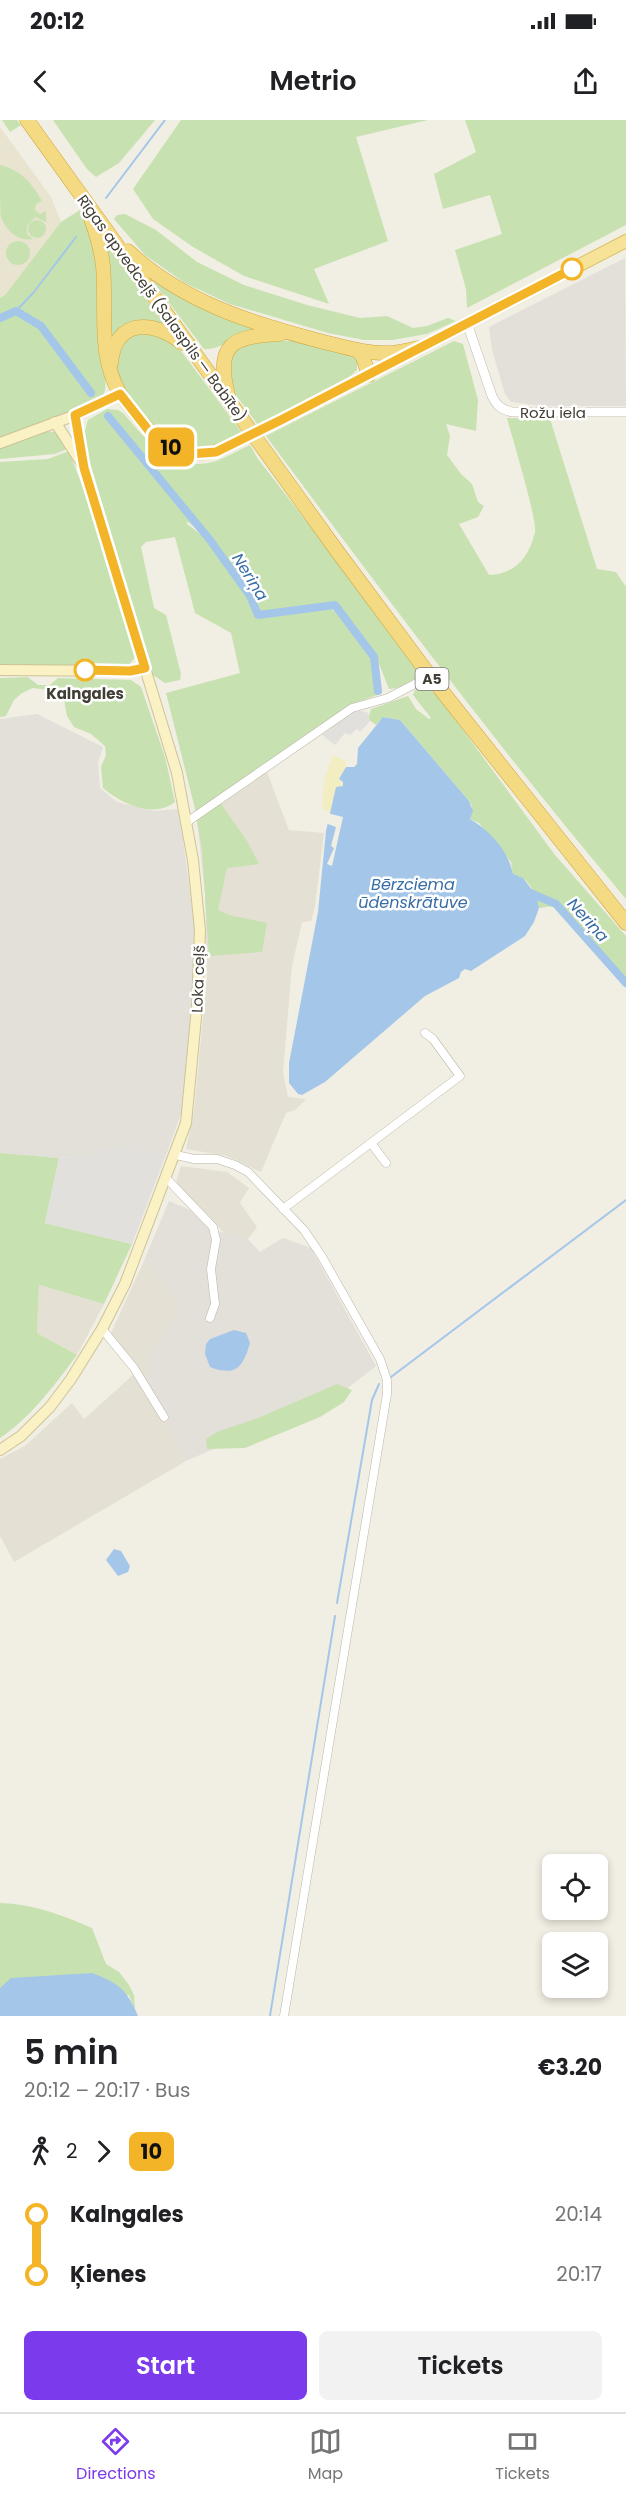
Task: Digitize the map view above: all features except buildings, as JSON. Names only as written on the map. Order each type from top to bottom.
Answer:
[{"type":"highway","name":"Rīgas apvedceļš (Salaspils — Babīte)","points":[[27,120],[430,676],[626,923]]},
{"type":"highway","points":[[84,200],[101,253],[105,353],[110,374],[120,394]]},
{"type":"highway","points":[[106,230],[154,274],[189,295],[225,311],[289,334],[357,350],[386,354],[419,348]]},
{"type":"highway","points":[[110,374],[114,348],[122,335],[135,328],[150,326],[164,330],[196,355]]},
{"type":"highway","points":[[230,403],[222,366],[231,346],[251,335],[289,334]]},
{"type":"highway","points":[[357,350],[362,356],[369,375]]},
{"type":"main road","points":[[0,443],[75,415],[120,394],[149,431],[177,451],[202,454],[222,449],[626,241]]},
{"type":"main road","name":"Loka ceļš","points":[[0,1450],[21,1436],[50,1407],[71,1379],[102,1329],[125,1284],[176,1155],[186,1123],[200,972],[200,930],[187,822],[173,757],[84,468],[75,415]]},
{"type":"main road","name":"Loka ceļš","points":[[55,422],[84,468]]},
{"type":"main road","points":[[0,670],[130,671],[145,668]]},
{"type":"street","name":"Rožu iela","points":[[467,323],[492,396],[503,410],[512,412],[626,412]]},
{"type":"street","points":[[187,822],[352,708],[388,698],[430,676]]},
{"type":"street","points":[[283,1209],[462,1079],[433,1039],[425,1033]]},
{"type":"street","points":[[371,1143],[386,1163]]},
{"type":"street","points":[[176,1155],[217,1160],[235,1165],[248,1172],[303,1230],[321,1255],[380,1359],[387,1380],[387,1394],[357,1582],[284,2016]]},
{"type":"street","points":[[166,1178],[213,1227],[216,1240],[211,1269],[215,1304],[210,1318]]},
{"type":"street","points":[[102,1329],[134,1368],[164,1417]]},
{"type":"shaded area","points":[[0,127],[51,197],[61,222],[5,295],[0,298]]},
{"type":"shaded area","points":[[625,258],[626,406],[543,406],[511,402],[505,394],[492,350],[489,327]]},
{"type":"shaded area","points":[[356,709],[368,713],[370,721],[360,732],[357,729],[350,735],[345,733],[335,745],[322,735]]},
{"type":"shaded area","points":[[37,714],[103,747],[98,763],[100,788],[117,802],[153,811],[179,809],[196,937],[184,1106],[166,1155],[111,1147],[88,1156],[59,1158],[0,1153],[0,719]]},
{"type":"shaded area","points":[[267,772],[289,830],[324,833],[315,906],[311,921],[302,922],[292,966],[283,1072],[288,1097],[306,1099],[295,1110],[286,1113],[261,1172],[227,1156],[186,1149],[194,1111],[207,976],[205,894],[197,820]]},
{"type":"shaded area","points":[[111,1147],[166,1155],[132,1244],[45,1223],[59,1158],[87,1156]]},
{"type":"shaded area","points":[[181,1166],[227,1172],[249,1188],[240,1203],[257,1227],[248,1239],[224,1233],[182,1192],[176,1182]]},
{"type":"shaded area","points":[[169,1201],[190,1210],[210,1229],[248,1239],[260,1252],[283,1238],[311,1248],[376,1366],[340,1394],[186,1461],[145,1381],[149,1370],[149,1353],[176,1316],[179,1302],[144,1261]]},
{"type":"shaded area","points":[[144,1261],[179,1302],[176,1316],[149,1353],[149,1370],[145,1381],[186,1461],[14,1562],[0,1536],[0,1459],[25,1446],[72,1403],[84,1419],[133,1375],[144,1380],[111,1333]]},
{"type":"shaded area","points":[[39,1285],[104,1304],[77,1355],[37,1333]]},
{"type":"green space","points":[[2,120],[17,120],[21,125],[10,132]]},
{"type":"green space","points":[[53,120],[155,120],[119,163],[96,177],[87,169]]},
{"type":"green space","points":[[181,120],[428,120],[356,137],[388,241],[314,269],[329,304],[244,276],[193,247],[153,219],[133,189]]},
{"type":"green space","points":[[465,120],[626,120],[626,225],[467,308],[466,289],[455,250],[502,234],[490,195],[443,209],[434,174],[476,152]]},
{"type":"green space","points":[[0,165],[14,170],[25,178],[42,201],[36,204],[35,210],[40,214],[46,211],[46,222],[35,217],[27,226],[27,234],[33,239],[18,237],[3,222]]},
{"type":"green space","points":[[80,210],[94,245],[97,263],[104,394],[94,403],[0,439],[0,298],[5,295],[61,222]]},
{"type":"green space","points":[[125,214],[156,230],[197,262],[244,285],[307,305],[360,318],[387,316],[413,328],[427,326],[448,318],[456,321],[427,334],[392,340],[364,340],[328,333],[230,304],[185,283],[145,255],[114,219],[117,215]]},
{"type":"green space","points":[[37,220],[43,223],[46,229],[43,235],[37,238],[31,235],[28,229],[31,223]]},
{"type":"green space","points":[[18,241],[27,244],[30,253],[27,262],[18,265],[9,262],[6,253],[9,244]]},
{"type":"green space","points":[[103,241],[165,325],[150,322],[108,340]]},
{"type":"green space","points":[[148,275],[260,330],[244,334],[218,347],[204,349]]},
{"type":"green space","points":[[149,331],[176,344],[242,433],[213,446],[190,447],[181,445],[161,434],[146,419],[122,384],[114,361],[116,352],[122,343],[134,335]]},
{"type":"green space","points":[[265,339],[304,342],[352,355],[357,360],[357,370],[347,379],[258,425],[233,391],[228,371],[230,358],[241,344]]},
{"type":"green space","points":[[454,341],[463,344],[478,400],[476,431],[446,424],[450,436],[447,455],[461,474],[472,484],[478,502],[484,506],[478,517],[459,524],[489,575],[506,572],[520,563],[529,550],[535,532],[528,495],[507,418],[550,419],[597,569],[616,572],[626,587],[626,899],[488,728],[266,436]]},
{"type":"green space","points":[[107,409],[123,413],[152,444],[174,459],[187,463],[201,464],[216,461],[250,445],[258,459],[423,671],[422,676],[400,688],[389,689],[376,656],[336,604],[259,612],[251,596],[212,541],[188,522],[186,523],[209,541],[249,596],[257,616],[329,608],[338,613],[373,659],[374,685],[377,695],[353,704],[217,798],[247,841],[259,864],[227,868],[218,910],[229,915],[267,923],[262,952],[209,956],[202,850],[195,809],[166,693],[240,673],[231,633],[195,613],[175,537],[146,542],[141,547],[154,608],[166,615],[181,674],[180,680],[165,683],[153,675],[88,456],[84,434],[88,420]]},
{"type":"green space","points":[[43,431],[55,432],[67,449],[55,454],[0,459],[0,449]]},
{"type":"green space","points":[[69,451],[96,522],[135,649],[135,658],[126,667],[0,666],[0,462],[48,459]]},
{"type":"green space","points":[[28,677],[38,685],[50,685],[58,678],[131,680],[141,687],[165,757],[175,802],[166,807],[148,809],[128,804],[103,788],[101,767],[106,755],[105,746],[91,734],[74,727],[67,716],[64,700],[55,691],[33,688],[22,693],[14,700],[6,716],[0,717],[0,678]]},
{"type":"green space","points":[[424,686],[438,696],[555,855],[626,936],[626,987],[554,906],[539,908],[528,883],[513,874],[511,862],[479,823],[470,819],[472,806],[469,801],[400,720],[384,717],[376,725],[368,719],[371,709],[408,696],[416,709],[429,719],[431,718],[413,695],[415,690]]},
{"type":"green space","points":[[0,1153],[59,1158],[45,1223],[132,1244],[104,1304],[39,1285],[37,1333],[77,1355],[32,1411],[0,1438]]},
{"type":"green space","points":[[337,1384],[352,1390],[344,1402],[320,1417],[245,1448],[207,1449],[206,1439],[217,1432],[258,1418]]},
{"type":"green space","points":[[0,1903],[48,1911],[92,1928],[106,1964],[119,1972],[129,1985],[134,1995],[135,2010],[129,1995],[0,1988]]},
{"type":"sand","points":[[333,755],[346,761],[346,767],[339,778],[343,786],[336,788],[330,813],[322,809],[324,780]]},
{"type":"water","name":"Bērzciema ūdenskrātuve","points":[[383,717],[400,720],[469,801],[473,811],[470,819],[497,842],[511,865],[513,874],[523,878],[536,895],[539,908],[525,936],[471,971],[465,969],[459,978],[425,996],[325,1082],[302,1095],[298,1094],[289,1083],[289,1063],[318,912],[326,831],[336,787],[343,786],[343,782],[339,779],[346,767],[354,767],[357,764],[358,748]]},
{"type":"water","points":[[234,1330],[246,1333],[250,1343],[241,1364],[237,1368],[226,1371],[210,1367],[205,1354],[206,1344],[210,1339]]},
{"type":"water","points":[[114,1549],[121,1551],[130,1566],[128,1572],[118,1576],[106,1560]]},
{"type":"water","points":[[92,1973],[121,1988],[138,2016],[0,2016],[0,1988],[11,1978]]},
{"type":"pier","points":[[327,813],[343,817],[332,866],[327,864],[334,848],[331,846],[336,827],[325,823]]},
{"type":"waterway","points":[[106,198],[165,120]]},
{"type":"waterway","points":[[16,311],[34,292],[76,237]]},
{"type":"waterway","name":"Neriņa","points":[[0,318],[16,311],[41,326],[91,393]]},
{"type":"waterway","name":"Neriņa","points":[[108,416],[210,540],[250,596],[258,615],[335,605],[374,657],[378,691]]},
{"type":"waterway","name":"Neriņa","points":[[528,892],[556,904],[626,983]]},
{"type":"waterway","points":[[391,1377],[626,1200]]},
{"type":"waterway","points":[[337,1603],[372,1400],[379,1384]]},
{"type":"waterway","points":[[270,2016],[335,1616]]},
{"type":"bus line","name":"10","points":[[85,670],[130,671],[145,668],[84,468],[75,415],[120,394],[149,431],[161,442],[177,451],[190,454],[216,452],[572,269]]},
{"type":"place","name":"Kalngales","points":[[85,670]]}]
